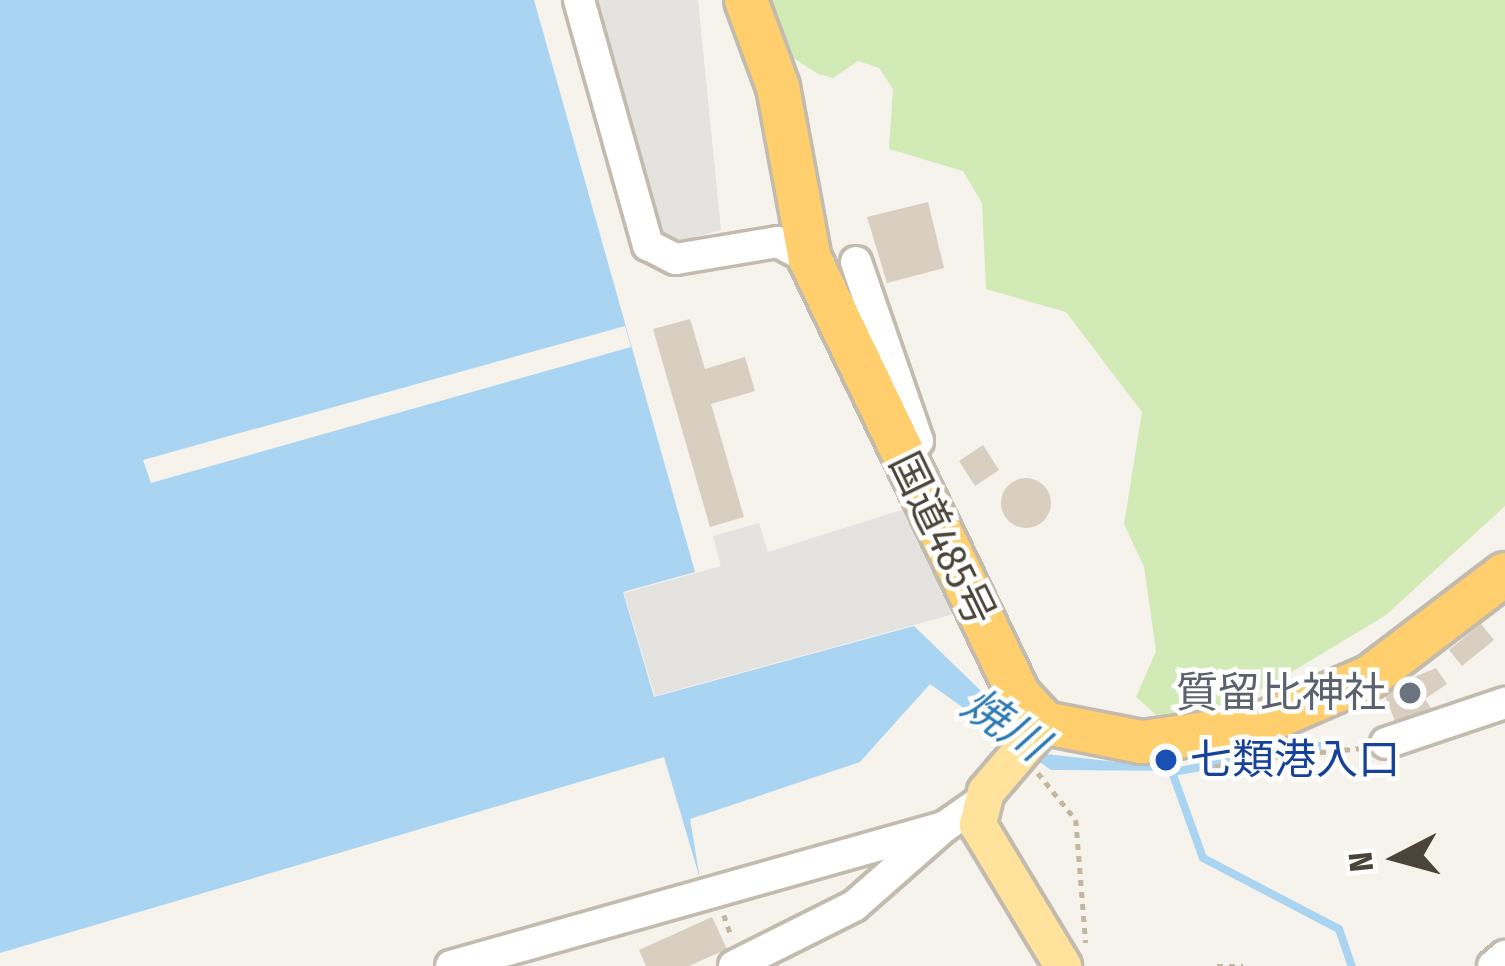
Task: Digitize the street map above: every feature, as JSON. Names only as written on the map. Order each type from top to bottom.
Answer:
[{"type":"highway","name":"国道485号","points":[[746,0],[778,86],[810,259],[902,460],[1018,694],[1027,744]]},
{"type":"highway","points":[[1027,744],[1142,742],[1256,726],[1371,676],[1505,574]]},
{"type":"main road","points":[[1027,744],[980,802],[986,850],[1063,966]]},
{"type":"street","points":[[579,0],[648,245],[676,259],[778,242],[810,259]]},
{"type":"street","points":[[856,262],[918,441],[902,460]]},
{"type":"street","points":[[1386,743],[1505,703]]},
{"type":"street","points":[[738,964],[854,907],[944,826],[980,802]]},
{"type":"street","points":[[452,966],[944,826]]},
{"type":"street","points":[[1493,966],[1505,956]]},
{"type":"path","points":[[1262,759],[1386,743]]},
{"type":"path","points":[[1027,744],[1072,807],[1092,966]]},
{"type":"path","points":[[1202,767],[1244,763]]},
{"type":"path","points":[[714,891],[738,964]]},
{"type":"path","points":[[1217,966],[1244,966]]},
{"type":"green space","points":[[769,0],[1505,0],[1505,506],[1386,615],[1270,685],[1221,707],[1156,715],[1136,697],[1156,651],[1144,567],[1124,524],[1142,412],[1066,312],[986,289],[982,203],[963,171],[889,149],[893,89],[879,68],[858,61],[833,78],[818,74],[784,52]]},
{"type":"shaded area","points":[[593,0],[698,0],[721,230],[683,241],[658,229]]},
{"type":"shaded area","points":[[911,507],[961,612],[655,696],[624,593],[721,566],[713,536],[759,523],[768,552]]},
{"type":"water","points":[[0,0],[534,0],[695,572],[623,592],[654,697],[914,626],[1046,754],[1197,771],[1051,770],[930,684],[860,762],[690,819],[700,879],[664,757],[0,953]]},
{"type":"pier","points":[[625,326],[631,347],[151,483],[143,460]]},
{"type":"building","points":[[928,202],[944,268],[887,283],[867,217]]},
{"type":"building","points":[[690,319],[705,369],[745,357],[755,391],[711,404],[744,517],[710,527],[653,329]]},
{"type":"building","points":[[983,445],[999,470],[975,486],[959,461]]},
{"type":"building","points":[[1026,478],[1044,485],[1051,503],[1044,521],[1026,528],[1008,521],[1001,503],[1008,485]]},
{"type":"building","points":[[1481,624],[1494,640],[1462,666],[1449,650]]},
{"type":"building","name":"質留比神社","points":[[1436,668],[1447,684],[1425,699],[1431,708],[1396,724],[1383,690]]},
{"type":"building","points":[[712,917],[727,949],[689,966],[646,966],[639,950]]},
{"type":"waterway","name":"焼川","points":[[1320,746],[1172,772],[1203,858],[1339,929],[1352,966]]},
{"type":"place","name":"質留比神社","points":[[1410,693]]},
{"type":"place","name":"七類港入口","points":[[1166,760]]}]
